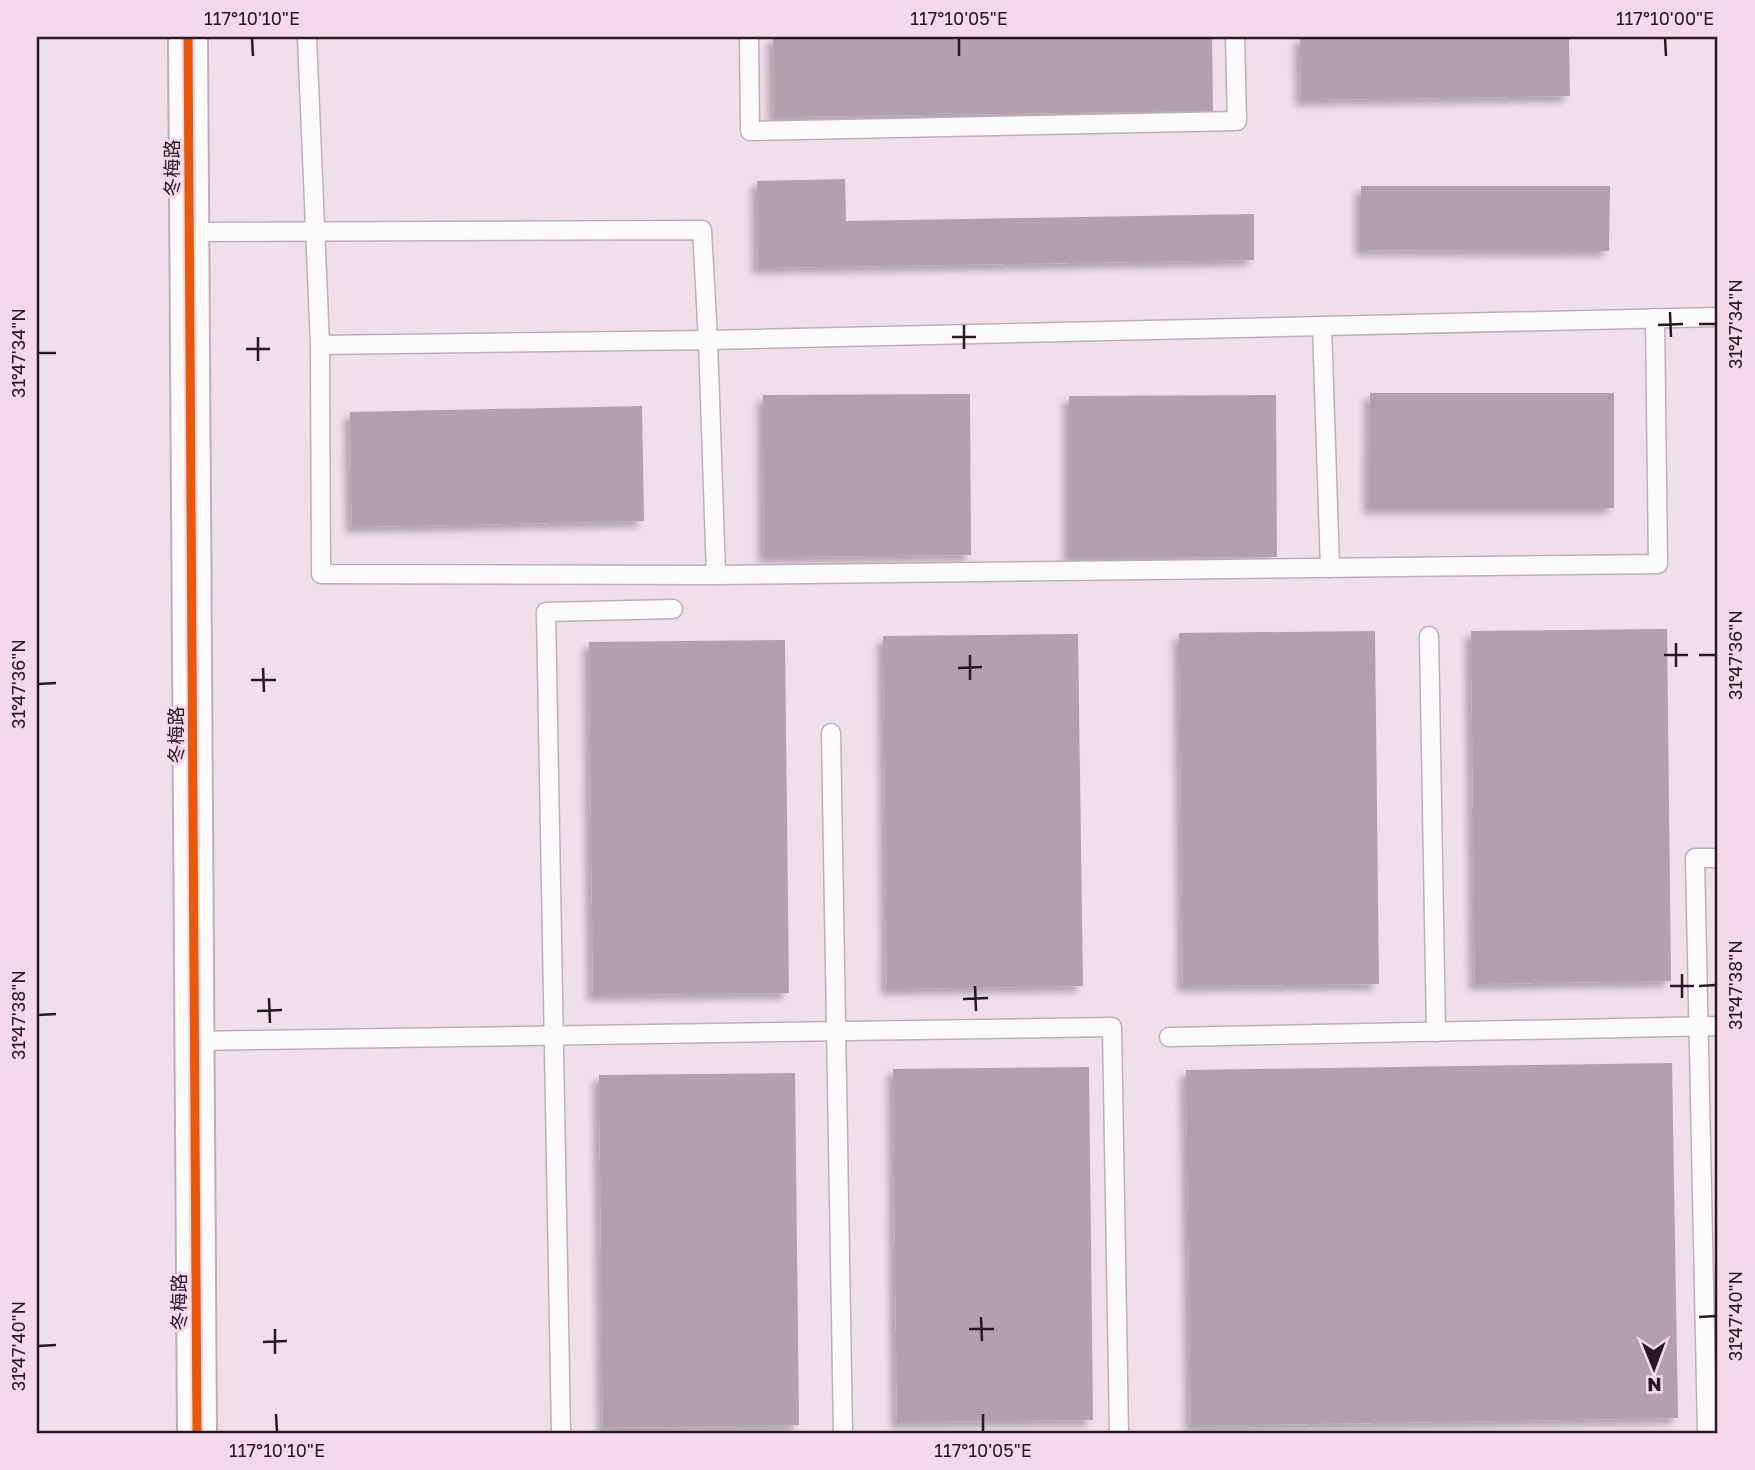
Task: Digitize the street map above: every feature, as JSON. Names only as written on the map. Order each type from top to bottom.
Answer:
[{"type":"street","name":"冬梅路","points":[[188,37],[197,1433]]},
{"type":"lane","points":[[307,37],[320,345],[320,575],[716,575],[1658,564],[1655,318]]},
{"type":"lane","points":[[749,37],[750,131],[1237,121],[1234,37]]},
{"type":"lane","points":[[189,232],[702,230],[716,575]]},
{"type":"lane","points":[[320,345],[708,340],[1718,317]]},
{"type":"lane","points":[[1322,326],[1329,568]]},
{"type":"lane","points":[[561,1433],[547,612],[673,609]]},
{"type":"lane","points":[[1429,636],[1436,1032]]},
{"type":"lane","points":[[831,733],[843,1433]]},
{"type":"lane","points":[[1718,858],[1695,858],[1707,1432],[1718,1432]]},
{"type":"lane","points":[[1169,1037],[1718,1026]]},
{"type":"lane","points":[[194,1041],[1112,1027],[1119,1433]]},
{"type":"building","points":[[773,37],[1212,37],[1213,111],[774,117]]},
{"type":"building","points":[[1300,37],[1569,37],[1570,96],[1301,100]]},
{"type":"building","points":[[845,179],[846,221],[1254,214],[1254,260],[758,268],[757,181]]},
{"type":"building","points":[[1361,186],[1610,186],[1609,251],[1361,250]]},
{"type":"building","points":[[1370,393],[1614,393],[1614,508],[1369,508]]},
{"type":"building","points":[[970,394],[971,555],[764,557],[763,395]]},
{"type":"building","points":[[1276,395],[1277,557],[1069,558],[1069,396]]},
{"type":"building","points":[[642,406],[644,521],[352,527],[350,412]]},
{"type":"building","points":[[1667,629],[1671,981],[1475,984],[1471,631]]},
{"type":"building","points":[[1375,631],[1379,984],[1183,986],[1179,633]]},
{"type":"building","points":[[1078,634],[1083,986],[887,989],[883,636]]},
{"type":"building","points":[[785,640],[789,993],[593,995],[589,642]]},
{"type":"building","points":[[1672,1063],[1678,1418],[1191,1426],[1186,1070]]},
{"type":"building","points":[[1089,1067],[1093,1420],[897,1422],[893,1069]]},
{"type":"building","points":[[795,1073],[799,1425],[603,1428],[599,1075]]},
{"type":"cycle path","points":[[188,37],[197,1433]]}]
